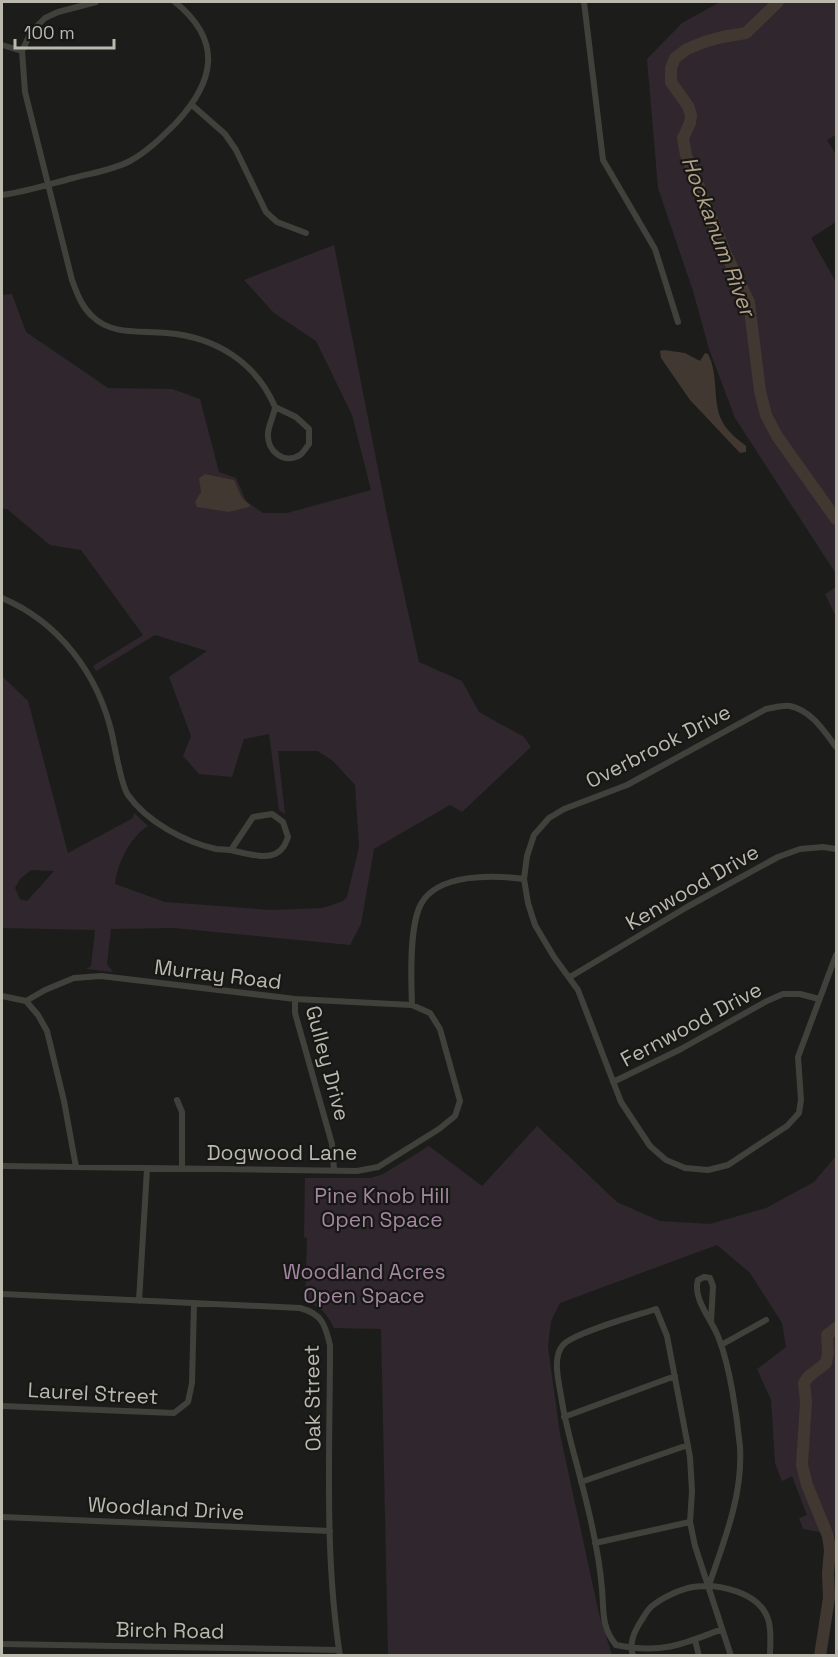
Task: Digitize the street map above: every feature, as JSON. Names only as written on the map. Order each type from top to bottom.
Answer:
[{"type":"street","points":[[96,2],[58,12],[45,18],[31,32],[22,51],[25,92],[72,280],[80,301],[93,317],[112,328],[129,332],[167,333],[198,338],[226,349],[251,369],[270,395],[275,407],[268,433],[270,446],[277,455],[290,459],[301,454],[309,444],[309,429],[296,417],[275,407]]},
{"type":"street","points":[[2,195],[129,162],[153,146],[192,105],[205,81],[208,58],[202,31],[188,12],[175,2]]},
{"type":"street","points":[[584,2],[603,160],[656,249],[678,322]]},
{"type":"street","points":[[2,45],[22,51]]},
{"type":"street","points":[[192,105],[225,134],[236,150],[266,212],[277,222],[306,233]]},
{"type":"street","points":[[2,598],[46,625],[69,647],[95,684],[106,711],[127,794],[150,818],[185,838],[216,849],[272,855],[283,849],[288,837],[283,822],[272,814],[254,817],[231,850]]},
{"type":"street","name":"Overbrook Drive","points":[[819,999],[798,1057],[801,1100],[799,1113],[787,1126],[728,1165],[708,1170],[685,1168],[666,1160],[650,1146],[621,1102],[578,990],[554,957],[535,925],[524,879],[527,856],[534,835],[549,818],[564,809],[627,785],[766,710],[788,705],[801,710],[818,722],[837,747]]},
{"type":"street","name":"Kenwood Drive","points":[[570,977],[687,907],[778,857],[800,849],[824,847],[837,849]]},
{"type":"street","points":[[412,1005],[413,942],[416,915],[421,903],[434,889],[457,879],[506,877],[524,879]]},
{"type":"street","points":[[819,999],[837,955]]},
{"type":"street","name":"Murray Road","points":[[26,1001],[74,978],[101,976],[294,999],[412,1005]]},
{"type":"street","name":"Fernwood Drive","points":[[613,1082],[783,994],[800,994],[819,999]]},
{"type":"street","points":[[2,996],[26,1001],[47,1031],[76,1167]]},
{"type":"street","name":"Gulley Drive","points":[[294,999],[295,1013],[332,1144],[334,1170]]},
{"type":"street","name":"Dogwood Lane","points":[[2,1166],[357,1171],[378,1167],[439,1129],[455,1116],[460,1101],[440,1029],[430,1013],[412,1005]]},
{"type":"street","points":[[177,1100],[182,1112],[182,1168]]},
{"type":"street","points":[[139,1300],[147,1169]]},
{"type":"street","points":[[708,1586],[737,1495],[740,1449],[732,1393],[721,1345],[711,1322],[696,1287],[698,1280],[704,1277],[710,1278],[713,1286],[711,1322]]},
{"type":"street","name":"Oak Street","points":[[2,1294],[300,1308],[313,1311],[326,1328],[330,1345],[330,1532],[339,1653]]},
{"type":"street","name":"Laurel Street","points":[[2,1406],[174,1413],[188,1402],[192,1383],[194,1304]]},
{"type":"street","points":[[722,1629],[669,1648],[631,1648],[616,1645],[608,1635],[604,1620],[602,1587],[595,1543],[564,1417],[557,1365],[558,1353],[563,1344],[577,1336],[656,1309],[667,1336],[688,1445],[693,1491],[690,1522],[695,1546],[731,1656]]},
{"type":"street","points":[[721,1345],[766,1320]]},
{"type":"street","points":[[564,1417],[675,1376]]},
{"type":"street","points":[[581,1482],[688,1445]]},
{"type":"street","name":"Woodland Drive","points":[[2,1517],[330,1532]]},
{"type":"street","points":[[595,1543],[690,1522]]},
{"type":"street","points":[[633,1656],[631,1648],[635,1630],[651,1607],[691,1587],[708,1586],[739,1592],[758,1602],[768,1618],[770,1656]]},
{"type":"street","points":[[695,1640],[699,1656]]},
{"type":"street","name":"Birch Road","points":[[2,1644],[339,1653]]},
{"type":"green space","points":[[720,2],[836,2],[836,135],[827,140],[836,155],[836,222],[811,238],[836,282],[836,574],[735,418],[709,349],[693,291],[658,188],[647,59],[682,23]]},
{"type":"green space","points":[[334,245],[389,525],[419,662],[462,681],[479,712],[524,737],[531,747],[462,812],[450,805],[374,849],[361,924],[350,945],[174,928],[111,929],[107,964],[113,972],[86,969],[91,966],[95,930],[2,928],[2,676],[28,701],[68,853],[133,818],[134,813],[148,826],[130,844],[118,868],[115,884],[165,902],[272,910],[323,908],[343,901],[347,897],[359,847],[355,785],[333,761],[318,751],[278,751],[285,814],[279,810],[269,734],[244,739],[232,777],[199,774],[183,756],[191,736],[169,677],[207,651],[155,635],[96,671],[93,666],[143,635],[81,550],[50,545],[7,509],[2,509],[2,295],[12,294],[26,332],[108,388],[172,389],[200,399],[219,472],[236,478],[246,501],[263,513],[287,513],[371,490],[352,415],[316,341],[274,313],[244,280]],"holes":[[[31,870],[54,871],[27,901],[20,899],[15,888],[20,879]]]},
{"type":"green space","points":[[836,587],[836,617],[825,594]]},
{"type":"green space","points":[[537,1126],[617,1202],[660,1221],[710,1224],[766,1208],[814,1182],[836,1156],[836,1535],[803,1529],[799,1518],[807,1515],[792,1476],[782,1481],[775,1463],[771,1400],[757,1369],[786,1347],[782,1323],[750,1273],[717,1245],[560,1303],[551,1321],[548,1347],[560,1434],[599,1614],[612,1655],[388,1655],[381,1329],[334,1328],[323,1311],[305,1302],[307,1238],[304,1237],[305,1178],[371,1178],[383,1174],[429,1146],[482,1186]]},
{"type":"shaded area","points":[[660,351],[685,353],[700,361],[705,353],[708,354],[722,421],[746,446],[746,452],[740,453],[690,400],[661,358]]},
{"type":"shaded area","points":[[205,474],[234,480],[242,498],[250,505],[249,507],[229,512],[197,507],[195,502],[201,492],[199,478]]},
{"type":"waterway","name":"Hockanum River","points":[[778,2],[746,33],[722,37],[687,49],[675,58],[671,68],[671,82],[688,106],[691,115],[683,138],[686,155],[726,254],[749,302],[760,391],[766,415],[777,436],[836,519]]},
{"type":"waterway","name":"Hockanum River","points":[[820,1656],[829,1598],[830,1550],[828,1536],[807,1485],[802,1465],[806,1401],[804,1383],[826,1363],[827,1335],[836,1328]]},
{"type":"park label","name":"Pine Knob Hill Open Space","points":[[382,1207]]},
{"type":"park label","name":"Woodland Acres Open Space","points":[[364,1283]]}]
